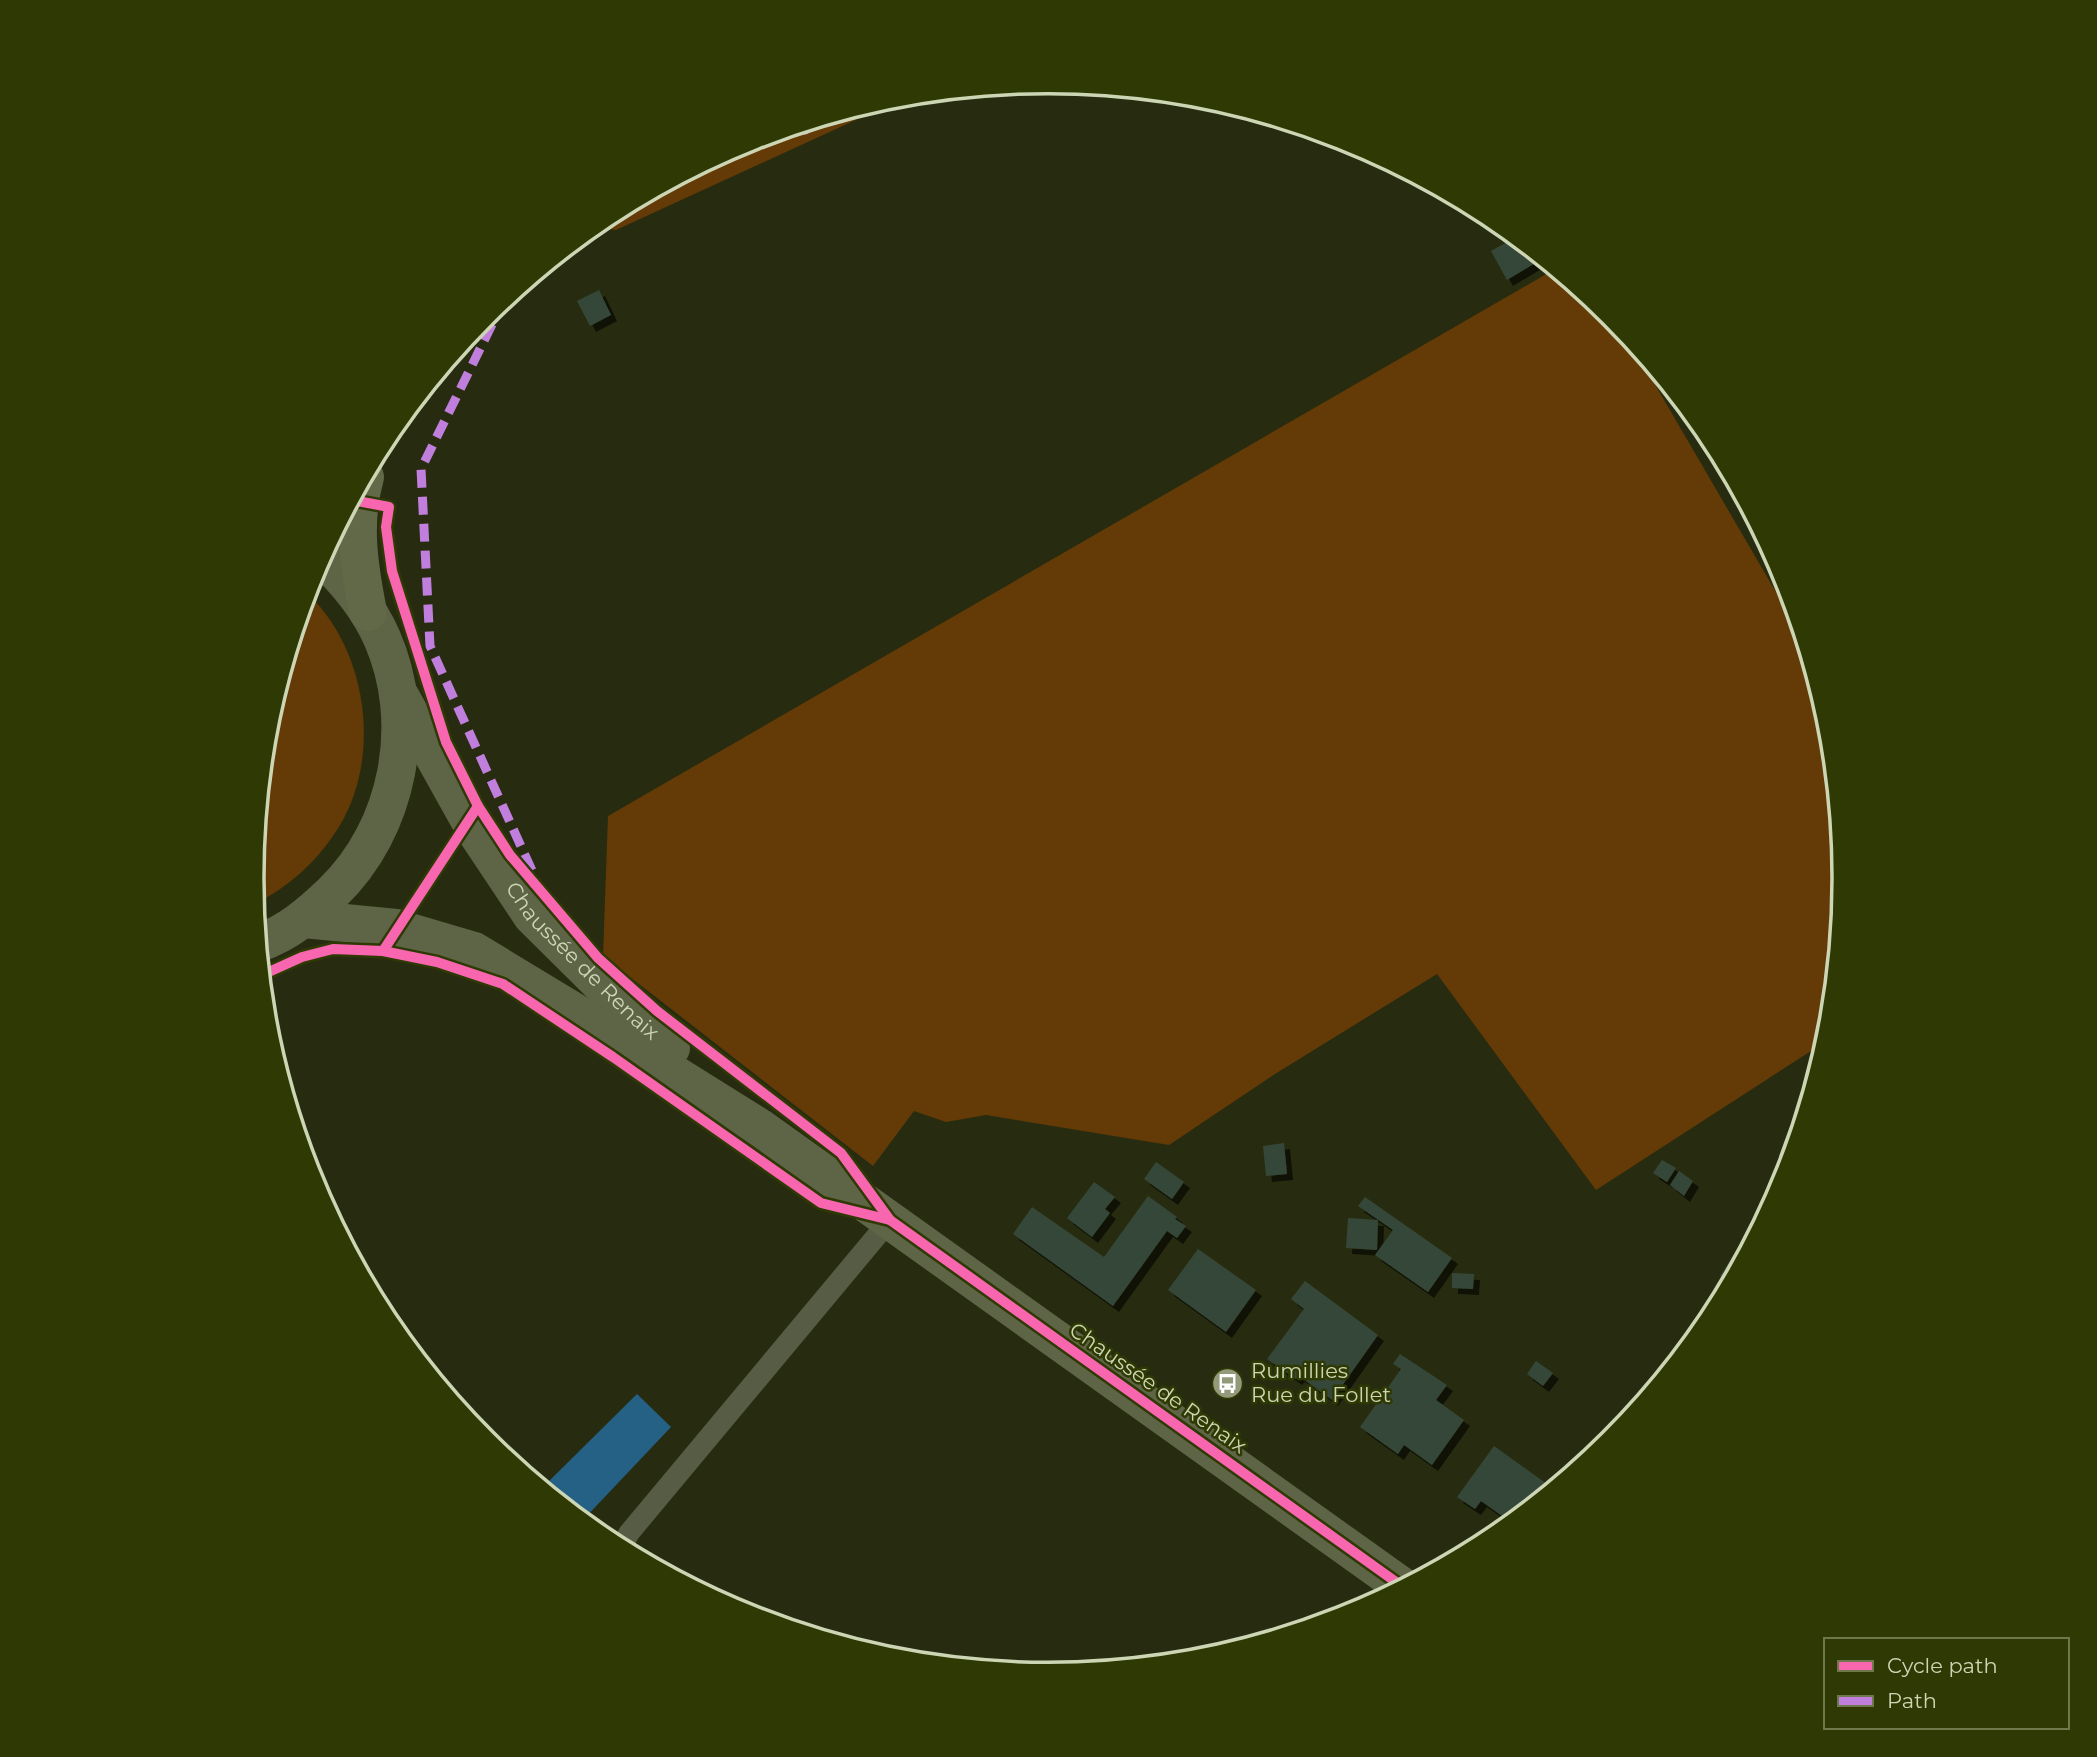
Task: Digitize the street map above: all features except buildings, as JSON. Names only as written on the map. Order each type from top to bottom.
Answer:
[{"type":"highway","points":[[358,508],[357,555],[368,612]]},
{"type":"main road","points":[[267,939],[304,919],[351,875],[384,820],[400,758],[398,694],[382,638],[368,612],[330,565]]},
{"type":"main road","name":"Chaussée de Renaix","points":[[398,694],[476,832],[532,916],[635,1018],[686,1059],[759,1126]]},
{"type":"main road","name":"Chaussée de Renaix","points":[[304,919],[396,928],[474,951],[759,1126],[1396,1581]]},
{"type":"lane","points":[[626,1538],[890,1220]]},
{"type":"shaded area","points":[[860,118],[616,230],[610,229],[702,175],[796,136]]},
{"type":"shaded area","points":[[1547,274],[1603,324],[1653,381],[1783,603],[1806,676],[1826,776],[1832,878],[1826,981],[1813,1050],[1596,1190],[1437,974],[1275,1074],[1169,1145],[986,1115],[946,1122],[914,1111],[873,1166],[603,956],[608,816]]},
{"type":"shaded area","points":[[315,602],[343,643],[355,673],[362,704],[364,736],[361,767],[353,797],[332,838],[313,861],[265,898],[266,827],[271,776],[291,676]]},
{"type":"water","points":[[637,1394],[671,1427],[589,1513],[549,1482]]},
{"type":"marked path","points":[[490,328],[421,469],[430,646],[534,875]]},
{"type":"cycle path","points":[[361,502],[389,507],[386,527],[392,571],[446,742],[478,806],[510,855],[598,958],[657,1011],[841,1153],[890,1220],[1396,1582]]},
{"type":"cycle path","points":[[383,951],[478,806]]},
{"type":"cycle path","points":[[270,971],[302,957],[333,949],[383,951],[437,962],[503,984],[613,1057],[821,1203],[890,1220]]},
{"type":"place","name":"Rumillies Rue du Follet","points":[[1228,1383]]}]
